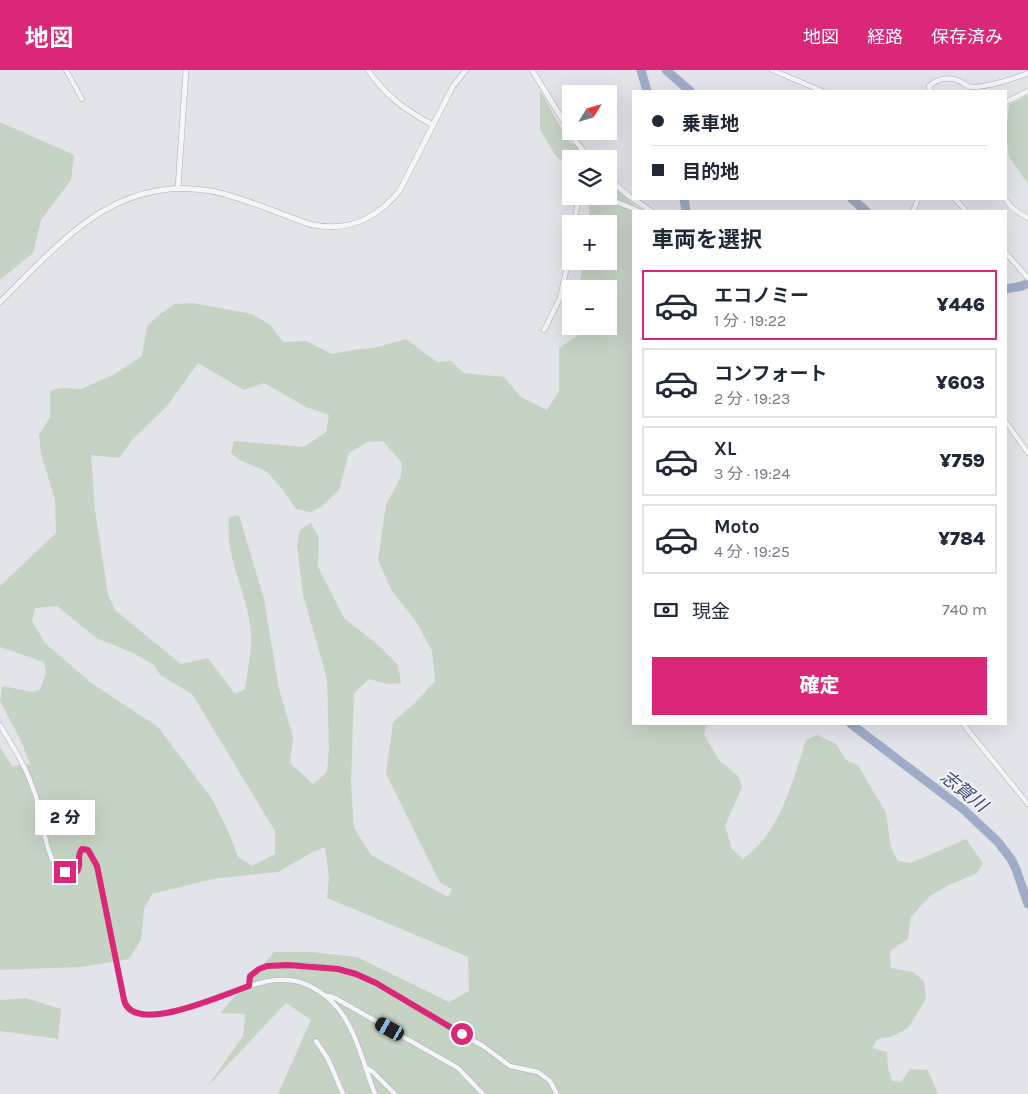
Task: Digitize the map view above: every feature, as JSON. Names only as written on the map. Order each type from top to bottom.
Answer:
[{"type":"street","points":[[66,70],[82,99]]},
{"type":"street","points":[[178,188],[186,70]]},
{"type":"street","points":[[368,70],[381,88],[394,100],[414,115],[433,125]]},
{"type":"street","points":[[0,302],[95,214],[108,206],[132,196],[178,188],[198,189],[225,194],[317,226],[332,228],[347,226],[373,216],[390,202],[404,183],[453,86],[466,70]]},
{"type":"street","points":[[532,70],[583,150]]},
{"type":"street","points":[[772,70],[820,90]]},
{"type":"street","points":[[930,90],[929,86],[931,84],[946,78],[958,80],[971,87],[1028,73]]},
{"type":"street","points":[[1007,102],[1028,91]]},
{"type":"street","points":[[617,186],[632,198]]},
{"type":"street","points":[[635,200],[650,210]]},
{"type":"street","points":[[956,200],[965,210]]},
{"type":"street","points":[[1006,200],[1012,208],[1028,218]]},
{"type":"street","points":[[617,202],[637,210]]},
{"type":"street","points":[[1007,254],[1028,278]]},
{"type":"street","points":[[544,330],[560,298],[566,270]]},
{"type":"street","points":[[1007,423],[1028,453]]},
{"type":"street","points":[[0,725],[31,782],[46,841],[55,862],[65,872],[74,874],[80,868],[80,850],[85,849],[90,853],[97,866],[124,1000],[128,1008],[135,1012],[146,1014],[176,1012],[249,986],[266,982],[288,980],[305,984],[325,996],[339,1010],[348,1023],[374,1094]]},
{"type":"street","points":[[964,725],[1028,804]]},
{"type":"street","points":[[249,986],[252,974],[267,966],[305,966],[338,969],[356,974],[376,983],[483,1046],[510,1066],[538,1072],[550,1081],[557,1094]]},
{"type":"street","points":[[325,996],[337,999],[446,1060],[467,1075],[483,1094]]},
{"type":"street","points":[[316,1041],[328,1059],[343,1094]]},
{"type":"street","points":[[365,1067],[373,1072],[395,1094]]},
{"type":"green space","points":[[540,90],[562,130],[562,140],[569,140],[579,150],[562,150],[562,161],[556,156],[540,130]]},
{"type":"green space","points":[[1028,95],[1028,184],[1009,157],[1007,124],[1009,105]]},
{"type":"green space","points":[[0,122],[74,155],[71,180],[41,220],[33,253],[0,280]]},
{"type":"green space","points":[[617,188],[639,210],[632,210],[632,725],[707,725],[704,735],[720,761],[738,776],[742,787],[725,826],[732,849],[743,859],[767,835],[776,820],[790,789],[806,740],[817,735],[836,744],[846,760],[858,765],[886,813],[891,848],[898,861],[911,863],[966,839],[983,863],[977,873],[949,885],[930,896],[911,917],[908,939],[890,951],[891,968],[913,972],[924,981],[926,999],[908,1028],[891,1037],[878,1039],[872,1048],[887,1052],[888,1067],[892,1081],[901,1082],[910,1069],[928,1070],[938,1094],[278,1094],[311,1020],[286,1003],[207,1087],[243,1036],[245,1014],[220,1013],[274,952],[311,952],[357,957],[449,1002],[469,991],[468,957],[327,898],[329,878],[325,847],[278,872],[213,879],[152,894],[144,909],[141,940],[129,959],[81,967],[0,970],[0,747],[12,766],[30,764],[20,739],[0,701],[2,686],[33,692],[40,689],[46,673],[44,662],[0,647],[0,586],[56,533],[55,500],[41,454],[39,435],[50,417],[50,391],[61,388],[81,389],[115,374],[142,356],[147,326],[160,314],[175,304],[193,303],[252,314],[269,324],[283,342],[306,341],[332,354],[374,348],[406,339],[437,362],[451,361],[464,373],[504,377],[521,397],[547,410],[559,391],[559,348],[578,335],[617,335],[617,280],[580,280],[582,270],[617,270],[617,215],[589,215],[589,205],[617,205]],"holes":[[[198,363],[244,390],[264,383],[306,407],[329,415],[326,432],[304,447],[234,441],[231,453],[241,461],[266,471],[283,490],[296,509],[311,512],[321,507],[339,490],[349,453],[368,442],[383,441],[402,463],[401,476],[386,505],[378,560],[392,591],[417,623],[432,651],[435,681],[416,702],[393,722],[386,774],[440,883],[452,889],[448,897],[371,855],[354,828],[351,784],[354,693],[369,679],[388,684],[401,683],[398,665],[378,645],[344,618],[318,567],[319,538],[311,523],[300,530],[297,544],[303,595],[327,679],[329,749],[327,772],[313,784],[290,763],[293,737],[279,689],[264,599],[239,515],[229,517],[228,532],[233,562],[246,605],[251,635],[245,689],[235,694],[208,658],[181,664],[115,610],[108,595],[95,510],[91,455],[119,458],[133,439],[167,406]],[[57,606],[96,638],[135,654],[154,665],[160,675],[192,694],[275,831],[275,854],[252,866],[238,857],[230,835],[212,799],[158,727],[90,682],[45,643],[32,621],[35,608]]]},
{"type":"green space","points":[[26,998],[61,1009],[58,1039],[0,1031],[0,1000]]},
{"type":"waterway","name":"志賀川","points":[[641,70],[647,90]]},
{"type":"waterway","points":[[666,70],[689,90]]},
{"type":"waterway","name":"志賀川","points":[[684,200],[686,210]]},
{"type":"waterway","points":[[853,200],[865,210]]},
{"type":"waterway","points":[[1007,289],[1028,283]]},
{"type":"waterway","name":"志賀川","points":[[852,725],[963,809],[998,842],[1016,869],[1028,904]]},
{"type":"route","points":[[65,872],[74,874],[78,872],[80,868],[79,854],[82,849],[88,850],[94,858],[100,876],[125,1004],[135,1012],[146,1014],[176,1012],[249,986],[250,976],[267,966],[305,966],[338,969],[365,977],[462,1034]]}]
